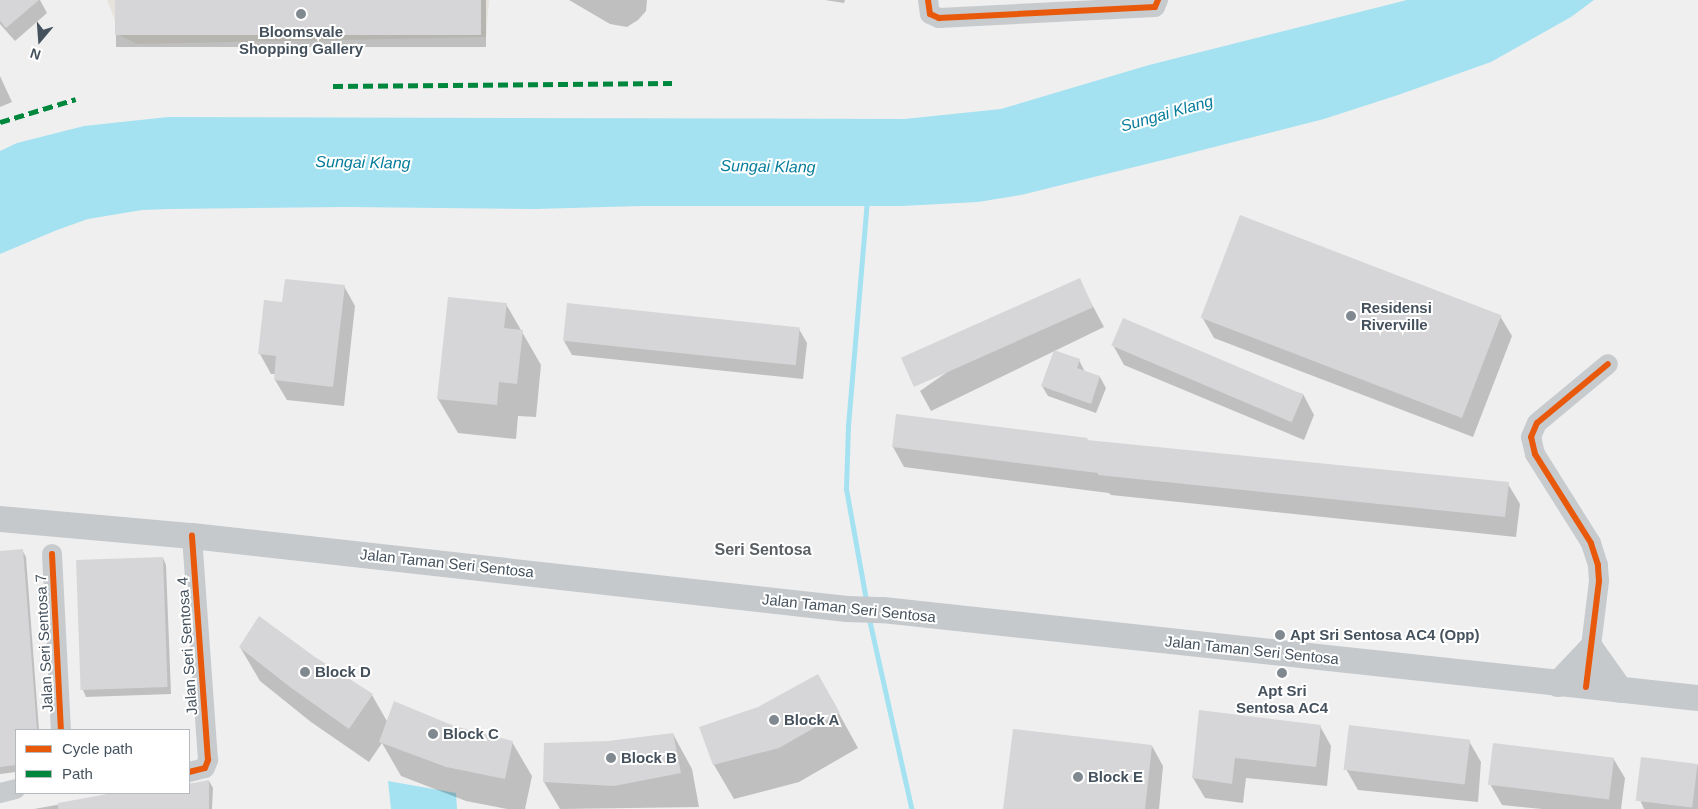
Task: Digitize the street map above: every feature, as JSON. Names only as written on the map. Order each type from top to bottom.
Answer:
[{"type":"main road","name":"Jalan Taman Seri Sentosa","points":[[0,519],[192,536],[847,609],[883,610],[1698,698]]},
{"type":"main road","points":[[1558,684],[1591,649],[1620,690]]},
{"type":"street","points":[[928,0],[930,14],[939,18],[1155,7],[1158,0]]},
{"type":"street","points":[[1586,687],[1599,581],[1598,565],[1590,543],[1535,454],[1531,437],[1537,423],[1608,364]]},
{"type":"street","name":"Jalan Seri Sentosa 4","points":[[190,772],[205,768],[208,760],[192,536]]},
{"type":"street","name":"Jalan Seri Sentosa 7","points":[[52,554],[61,729]]},
{"type":"street","points":[[0,792],[15,789]]},
{"type":"shaded area","name":"Bloomsvale Shopping Gallery","points":[[107,0],[489,0],[486,37],[137,44],[121,36]]},
{"type":"water","name":"Sungai Klang","points":[[1407,0],[1594,0],[1571,17],[1491,62],[1398,95],[1324,119],[1167,159],[1021,195],[978,202],[902,206],[641,206],[535,209],[346,207],[142,210],[88,219],[0,254],[0,151],[17,143],[84,126],[168,117],[904,119],[1001,109],[1149,65]]},
{"type":"water","points":[[388,781],[456,793],[457,809],[391,809]]},
{"type":"building","points":[[0,0],[39,0],[6,28],[0,21]]},
{"type":"building","name":"Bloomsvale Shopping Gallery","points":[[115,0],[481,0],[481,35],[115,35]]},
{"type":"building","name":"Residensi Riverville","points":[[1240,215],[1501,315],[1462,418],[1201,318]]},
{"type":"building","points":[[1080,278],[1093,307],[914,387],[901,358]]},
{"type":"building","points":[[285,279],[345,285],[333,387],[274,380],[276,356],[258,354],[264,300],[282,302]]},
{"type":"building","points":[[448,297],[507,303],[504,328],[523,330],[517,384],[499,382],[497,405],[437,399]]},
{"type":"building","points":[[567,303],[800,327],[796,365],[563,341]]},
{"type":"building","points":[[1123,318],[1303,395],[1292,422],[1111,346]]},
{"type":"building","points":[[1054,350],[1080,359],[1077,368],[1100,376],[1091,404],[1041,386]]},
{"type":"building","points":[[896,414],[1088,438],[1087,440],[1509,482],[1505,517],[1098,475],[1098,473],[892,447]]},
{"type":"building","points":[[23,549],[37,729],[15,729],[15,765],[0,767],[0,551]]},
{"type":"building","points":[[163,557],[168,687],[81,690],[76,560]]},
{"type":"building","name":"Block D","points":[[259,616],[315,657],[373,694],[349,729],[290,687],[239,647]]},
{"type":"building","name":"Block A","points":[[818,674],[840,713],[779,748],[713,765],[699,727],[758,707]]},
{"type":"building","name":"Block C","points":[[394,701],[454,726],[513,741],[505,779],[446,767],[379,742]]},
{"type":"building","points":[[1199,710],[1321,725],[1316,767],[1235,758],[1232,784],[1192,778]]},
{"type":"building","points":[[1349,725],[1470,740],[1465,785],[1344,770]]},
{"type":"building","name":"Block E","points":[[1013,729],[1152,745],[1145,809],[1003,809]]},
{"type":"building","name":"Block B","points":[[673,733],[681,773],[614,786],[543,782],[544,743],[608,741]]},
{"type":"building","points":[[1493,743],[1614,758],[1609,800],[1488,785]]},
{"type":"building","points":[[1641,757],[1698,764],[1692,808],[1636,801]]},
{"type":"building","points":[[209,780],[209,809],[58,809],[58,803],[108,794],[190,794],[190,784]]},
{"type":"waterway","points":[[866,600],[846,489],[848,426],[867,200]]},
{"type":"waterway","points":[[869,617],[912,809]]},
{"type":"marked path","points":[[333,86],[672,83]]},
{"type":"marked path","points":[[0,122],[76,99]]},
{"type":"cycle path","points":[[928,0],[930,14],[939,18],[1155,7],[1158,0]]},
{"type":"cycle path","points":[[1586,687],[1599,581],[1598,565],[1591,543],[1535,454],[1531,437],[1537,423],[1608,364]]},
{"type":"cycle path","points":[[190,772],[205,768],[208,760],[192,536]]},
{"type":"cycle path","points":[[52,554],[61,729]]},
{"type":"place","name":"Bloomsvale Shopping Gallery","points":[[301,14]]},
{"type":"place","name":"Residensi Riverville","points":[[1351,316]]},
{"type":"place","name":"Apt Sri Sentosa AC4 (Opp)","points":[[1280,635]]},
{"type":"place","name":"Block D","points":[[305,672]]},
{"type":"place","name":"Apt Sri Sentosa AC4","points":[[1282,673]]},
{"type":"place","name":"Block A","points":[[774,720]]},
{"type":"place","name":"Block C","points":[[433,734]]},
{"type":"place","name":"Block B","points":[[611,758]]},
{"type":"place","name":"Block E","points":[[1078,777]]},
{"type":"district","name":"Seri Sentosa","points":[[763,550]]}]
